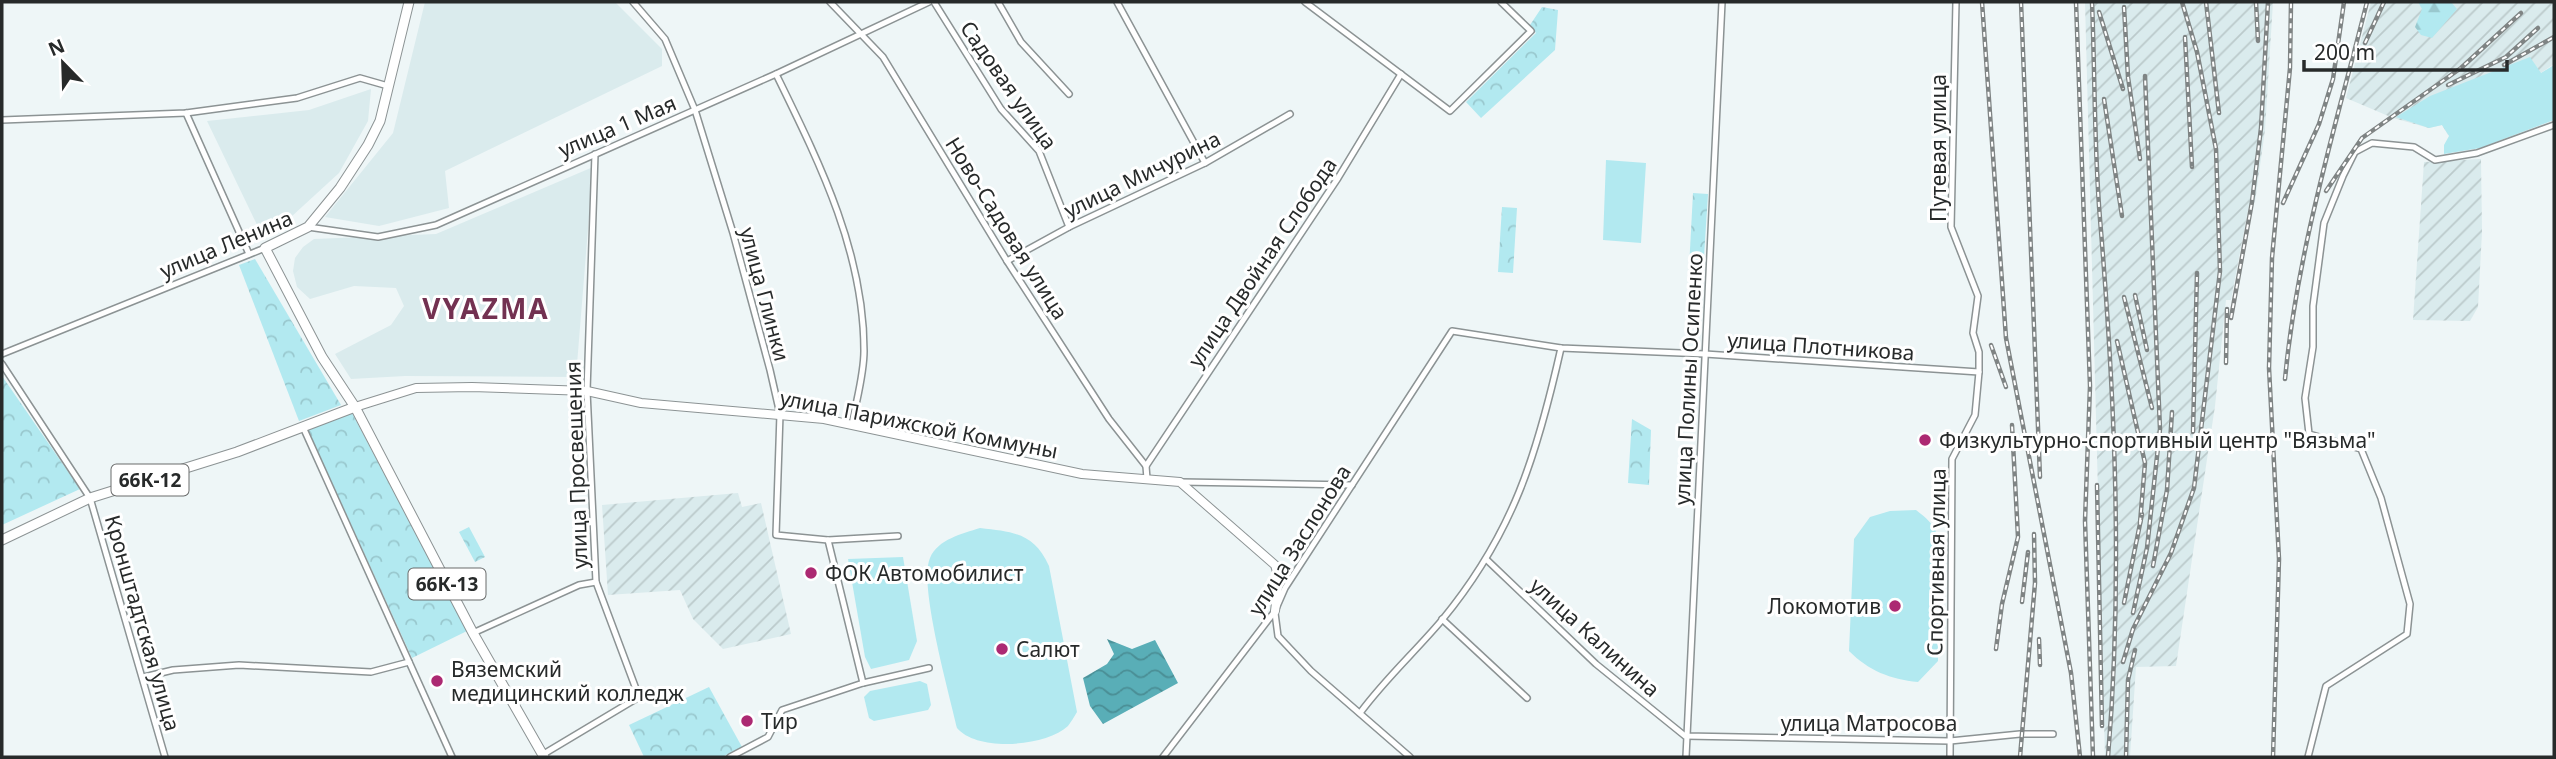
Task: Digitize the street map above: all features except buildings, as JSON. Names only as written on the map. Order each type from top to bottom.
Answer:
[{"type":"main road","name":"улица Ленина","points":[[265,248],[308,227],[340,188],[368,145],[380,121],[409,2]]},
{"type":"main road","points":[[265,248],[322,357],[355,407]]},
{"type":"main road","name":"66К-12","points":[[2,540],[90,498],[303,428],[355,407]]},
{"type":"main road","name":"66К-13","points":[[355,407],[473,633],[543,756]]},
{"type":"street","name":"улица Глинки","points":[[633,2],[665,39],[695,110],[733,233],[780,414],[776,535],[828,540],[898,536]]},
{"type":"street","name":"Ново-Садовая улица","points":[[830,2],[863,33],[883,57],[1007,261],[1109,419],[1146,466]]},
{"type":"street","name":"улица 1 Мая","points":[[308,227],[378,237],[436,225],[776,74],[921,4],[932,2]]},
{"type":"street","name":"Садовая улица","points":[[932,2],[1001,109],[1039,150],[1069,227]]},
{"type":"street","points":[[998,2],[1021,42],[1069,94]]},
{"type":"street","points":[[1117,2],[1205,163]]},
{"type":"street","points":[[1305,2],[1450,111],[1531,32],[1501,2]]},
{"type":"street","name":"улица Полины Осипенко","points":[[1686,757],[1722,2]]},
{"type":"street","name":"Путевая улица","points":[[1956,2],[1951,227],[1979,296],[1973,333],[1979,352],[1979,372]]},
{"type":"street","points":[[776,74],[825,174],[858,275],[864,353],[852,425]]},
{"type":"street","name":"улица Двойная Слобода","points":[[1146,466],[1323,201],[1402,74]]},
{"type":"street","points":[[2,120],[186,113],[296,98],[360,78],[388,86]]},
{"type":"street","points":[[186,113],[249,254]]},
{"type":"street","name":"улица Мичурина","points":[[1007,261],[1069,227],[1205,163],[1290,114]]},
{"type":"street","points":[[2308,757],[2326,686],[2407,634],[2410,604],[2381,498],[2361,449],[2309,434],[2305,398],[2324,223],[2355,152],[2371,143],[2414,147],[2435,160],[2477,153],[2554,125]]},
{"type":"street","name":"улица Просвещения","points":[[543,756],[639,697],[596,582],[587,391],[595,153]]},
{"type":"street","name":"улица Ленина","points":[[2,354],[265,248]]},
{"type":"street","name":"улица Плотникова","points":[[1451,331],[1561,348],[1705,354],[1979,372]]},
{"type":"street","name":"улица Заслонова","points":[[1163,757],[1275,611],[1285,588],[1451,331]]},
{"type":"street","points":[[1360,713],[1442,620],[1486,560],[1514,509],[1542,434],[1561,348]]},
{"type":"street","name":"Кронштадтская улица","points":[[2,364],[90,498],[144,677],[164,757]]},
{"type":"street","name":"Спортивная улица","points":[[1950,757],[1952,459],[1975,415],[1979,372]]},
{"type":"street","name":"улица Парижской Коммуны","points":[[355,407],[416,388],[587,391],[641,403],[780,414],[852,425],[1082,474],[1180,482]]},
{"type":"street","points":[[303,428],[452,757]]},
{"type":"street","points":[[1146,466],[1147,478]]},
{"type":"street","points":[[1180,482],[1352,485]]},
{"type":"street","points":[[1180,482],[1275,565],[1279,579],[1273,623],[1278,636],[1311,671],[1410,757]]},
{"type":"street","points":[[828,540],[863,683]]},
{"type":"street","name":"улица Калинина","points":[[1486,560],[1596,664],[1685,736]]},
{"type":"street","points":[[473,633],[579,585],[596,582]]},
{"type":"street","points":[[1442,620],[1527,698]]},
{"type":"street","points":[[144,677],[173,670],[234,665],[371,672],[409,662]]},
{"type":"street","points":[[730,757],[768,737],[782,710],[863,683],[929,668]]},
{"type":"street","name":"улица Матросова","points":[[1685,736],[1950,741],[2020,734],[2053,734]]},
{"type":"shaded area","points":[[425,2],[615,2],[662,49],[662,66],[445,171],[449,208],[379,226],[325,217],[393,133]]},
{"type":"shaded area","points":[[2085,2],[2273,2],[2265,130],[2255,202],[2249,205],[2231,300],[2226,300],[2215,406],[2176,666],[2136,667],[2130,757],[2105,757]]},
{"type":"shaded area","points":[[2371,2],[2554,2],[2554,64],[2448,135],[2442,125],[2429,128],[2393,118],[2346,98]]},
{"type":"shaded area","points":[[371,89],[368,121],[339,173],[291,217],[261,233],[207,121],[309,110]]},
{"type":"shaded area","points":[[2481,159],[2482,232],[2478,307],[2470,321],[2413,320],[2424,162]]},
{"type":"shaded area","points":[[593,167],[576,377],[405,376],[351,379],[335,354],[391,325],[404,306],[396,288],[354,286],[310,299],[297,287],[293,271],[295,258],[303,247],[314,239],[436,234]]},
{"type":"shaded area","points":[[738,493],[742,507],[761,503],[791,634],[723,649],[693,619],[680,590],[608,595],[602,505]]},
{"type":"green space","points":[[2418,2],[2451,2],[2457,9],[2432,38],[2421,35],[2415,27],[2422,9]]},
{"type":"green space","points":[[1542,7],[1558,10],[1555,50],[1481,118],[1466,102],[1536,33],[1530,25]]},
{"type":"green space","points":[[2530,57],[2541,73],[2554,65],[2554,120],[2480,148],[2444,154],[2444,145],[2449,136],[2442,125],[2429,128],[2396,117],[2430,96]]},
{"type":"green space","points":[[1606,160],[1646,163],[1641,243],[1603,240]]},
{"type":"green space","points":[[1693,193],[1708,194],[1702,288],[1688,287]]},
{"type":"green space","points":[[1502,207],[1517,208],[1513,273],[1498,272]]},
{"type":"green space","points":[[255,259],[341,405],[299,421],[239,265]]},
{"type":"green space","points":[[2,376],[80,489],[2,525]]},
{"type":"green space","points":[[352,413],[467,631],[412,658],[308,430]]},
{"type":"green space","points":[[1632,419],[1651,430],[1649,485],[1628,483]]},
{"type":"green space","name":"Локомотив","points":[[1916,510],[1936,531],[1942,564],[1938,661],[1918,682],[1881,673],[1864,664],[1849,651],[1854,539],[1870,517],[1890,511]]},
{"type":"green space","points":[[469,527],[485,557],[475,562],[459,532]]},
{"type":"green space","name":"Салют","points":[[980,528],[1022,536],[1037,547],[1049,566],[1077,712],[1068,726],[1044,739],[1011,744],[995,743],[967,736],[957,728],[931,615],[927,571],[930,558],[939,546],[951,538]]},
{"type":"green space","points":[[903,557],[917,641],[909,660],[871,669],[865,657],[848,559]]},
{"type":"green space","points":[[920,681],[927,684],[931,705],[928,710],[874,721],[869,718],[864,697],[870,691]]},
{"type":"green space","points":[[709,687],[742,747],[722,757],[644,757],[629,725]]},
{"type":"water","points":[[1107,639],[1132,649],[1155,640],[1178,683],[1103,724],[1090,706],[1083,678],[1107,664],[1114,654]]},
{"type":"railway","points":[[1982,2],[2006,338],[2071,673],[2080,757]]},
{"type":"railway","points":[[2021,2],[2040,477]]},
{"type":"railway","points":[[2076,2],[2090,386],[2085,521],[2093,757]]},
{"type":"railway","points":[[2092,2],[2097,165],[2110,353],[2115,488],[2115,623],[2108,757]]},
{"type":"railway","points":[[2123,662],[2133,629],[2171,553],[2194,488],[2220,271],[2216,149],[2197,52],[2182,2]]},
{"type":"railway","points":[[2206,2],[2219,113]]},
{"type":"railway","points":[[2256,2],[2258,41]]},
{"type":"railway","points":[[2231,318],[2252,202],[2261,128],[2268,2]]},
{"type":"railway","points":[[2273,757],[2279,559],[2269,368],[2272,258],[2290,68],[2291,2]]},
{"type":"railway","points":[[2283,203],[2319,124],[2333,79],[2344,2]]},
{"type":"railway","points":[[2285,379],[2308,236],[2367,2]]},
{"type":"railway","points":[[2365,43],[2384,2]]},
{"type":"railway","points":[[2124,7],[2128,77],[2140,159]]},
{"type":"railway","points":[[2099,12],[2123,89]]},
{"type":"railway","points":[[2326,191],[2362,138],[2461,68],[2521,13]]},
{"type":"railway","points":[[2448,85],[2506,57],[2538,28]]},
{"type":"railway","points":[[2185,37],[2192,167]]},
{"type":"railway","points":[[2504,65],[2554,37]]},
{"type":"railway","points":[[2133,613],[2147,548],[2160,429],[2145,76]]},
{"type":"railway","points":[[2104,99],[2122,216]]},
{"type":"railway","points":[[2193,432],[2197,273]]},
{"type":"railway","points":[[2135,295],[2147,350]]},
{"type":"railway","points":[[2124,297],[2152,408]]},
{"type":"railway","points":[[2226,363],[2227,309]]},
{"type":"railway","points":[[2117,341],[2145,463],[2140,523]]},
{"type":"railway","points":[[1991,345],[2006,387]]},
{"type":"railway","points":[[2153,566],[2167,490],[2172,412]]},
{"type":"railway","points":[[1996,649],[2002,604],[2018,537],[2012,425]]},
{"type":"railway","points":[[2097,485],[2102,726]]},
{"type":"railway","points":[[2124,603],[2142,514]]},
{"type":"railway","points":[[2020,757],[2035,583],[2034,534]]},
{"type":"railway","points":[[2022,602],[2028,552]]},
{"type":"railway","points":[[2039,639],[2040,665]]},
{"type":"railway","points":[[2126,757],[2128,680],[2135,650]]},
{"type":"place","name":"Физкультурно-спортивный центр \"Вязьма\"","points":[[1925,440]]},
{"type":"place","name":"ФОК Автомобилист","points":[[811,573]]},
{"type":"place","name":"Локомотив","points":[[1895,606]]},
{"type":"place","name":"Салют","points":[[1002,649]]},
{"type":"place","name":"Вяземский медицинский колледж","points":[[437,681]]},
{"type":"place","name":"Тир","points":[[747,721]]},
{"type":"district","name":"VYAZMA","points":[[486,308]]}]
